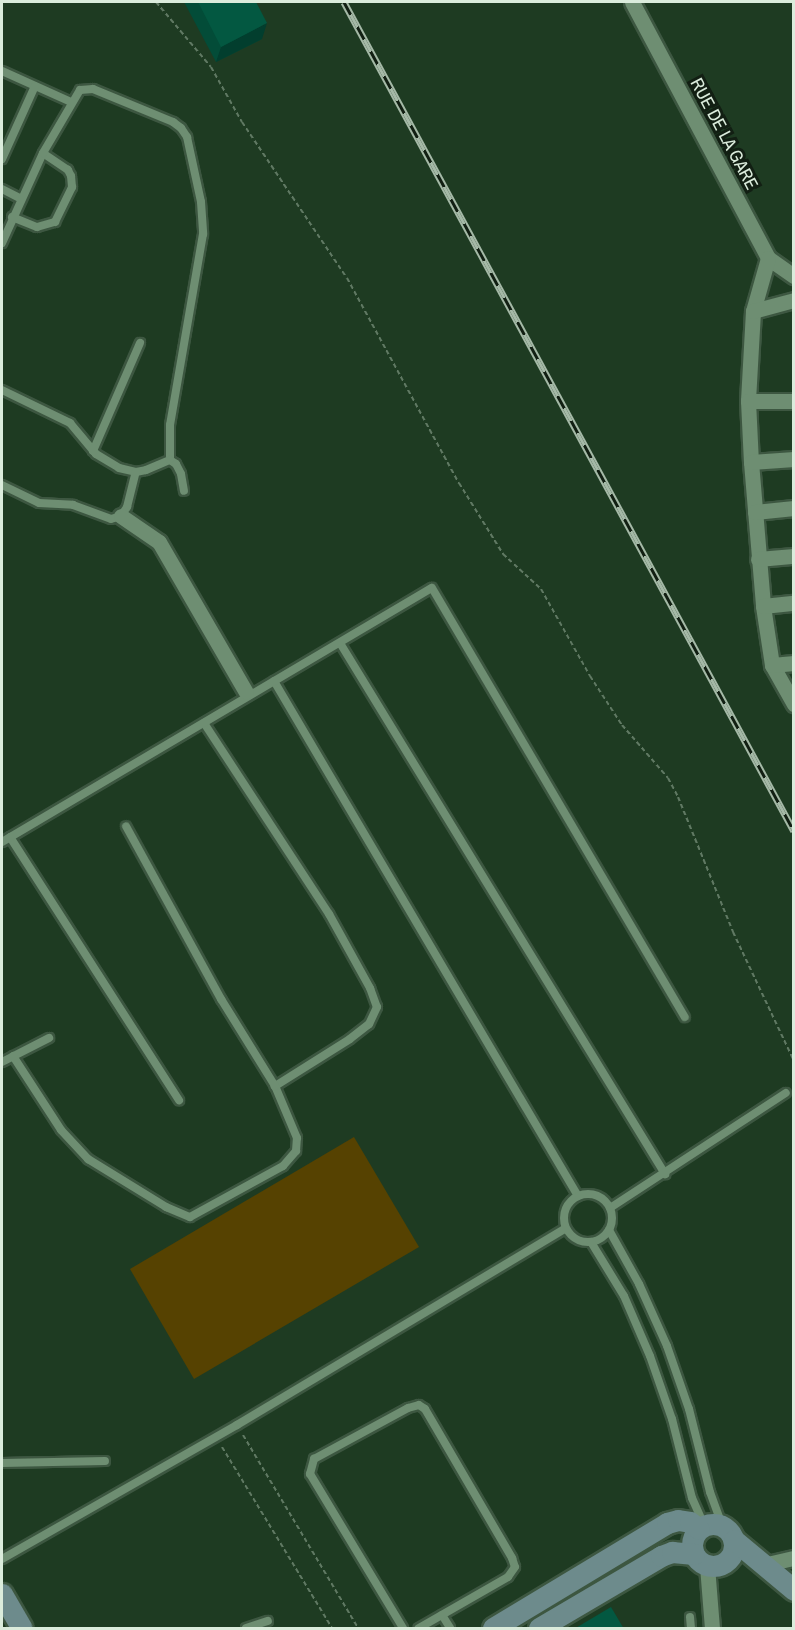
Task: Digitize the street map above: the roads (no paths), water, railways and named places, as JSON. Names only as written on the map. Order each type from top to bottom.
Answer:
[{"type":"main road","points":[[493,1629],[667,1523],[678,1520],[715,1530],[789,1586]]},
{"type":"main road","points":[[709,1561],[692,1545],[715,1530]]},
{"type":"main road","points":[[709,1561],[731,1557],[715,1530]]},
{"type":"main road","points":[[625,1548],[637,1569]]},
{"type":"main road","points":[[539,1629],[637,1569],[672,1552],[789,1586]]},
{"type":"main road","points":[[2,1594],[22,1629]]},
{"type":"street","name":"RUE DE LA GARE","points":[[632,2],[768,258],[794,276]]},
{"type":"street","points":[[768,258],[753,311],[748,400],[751,462],[758,559],[772,665],[794,704]]},
{"type":"street","points":[[753,311],[794,300]]},
{"type":"street","points":[[748,400],[794,401]]},
{"type":"street","points":[[751,462],[794,459]]},
{"type":"street","points":[[755,512],[794,508]]},
{"type":"street","points":[[121,516],[159,543],[246,692]]},
{"type":"street","points":[[758,559],[794,556]]},
{"type":"street","points":[[763,606],[794,603]]},
{"type":"street","points":[[772,665],[794,663]]},
{"type":"street","points":[[762,1565],[794,1558]]},
{"type":"street","points":[[709,1561],[712,1629]]},
{"type":"lane","points":[[2,71],[71,102]]},
{"type":"lane","points":[[2,159],[35,86]]},
{"type":"lane","points":[[2,243],[20,198],[71,102],[80,90],[93,88],[173,122],[187,137],[201,202],[203,234],[170,425],[170,460]]},
{"type":"lane","points":[[12,217],[37,227],[55,222],[72,187],[68,170],[43,153]]},
{"type":"lane","points":[[2,189],[20,198]]},
{"type":"lane","points":[[93,451],[140,344]]},
{"type":"lane","points":[[2,390],[70,423],[93,451],[105,462],[119,468],[136,472],[170,460]]},
{"type":"lane","points":[[170,460],[176,464],[181,474],[184,490]]},
{"type":"lane","points":[[2,485],[39,503],[73,505],[111,519],[121,516],[127,507],[136,472]]},
{"type":"lane","points":[[2,842],[432,588],[686,1017]]},
{"type":"lane","points":[[340,642],[664,1174]]},
{"type":"lane","points":[[274,681],[578,1196]]},
{"type":"lane","points":[[204,723],[329,914],[370,988],[377,1007],[369,1024],[350,1039],[275,1086]]},
{"type":"lane","points":[[13,1056],[61,1130],[88,1159],[166,1206],[190,1217],[283,1166],[296,1150],[297,1138],[275,1086],[221,999],[126,826]]},
{"type":"lane","points":[[10,837],[179,1100]]},
{"type":"lane","points":[[2,1062],[49,1038]]},
{"type":"lane","points":[[610,1208],[786,1093]]},
{"type":"lane","points":[[593,1194],[600,1197],[610,1208],[613,1216],[605,1236],[591,1242],[576,1239],[566,1228],[564,1213],[567,1206],[578,1196],[593,1194]]},
{"type":"lane","points":[[2,1559],[237,1425],[566,1228]]},
{"type":"lane","points":[[609,1230],[639,1284],[667,1346],[689,1409],[710,1492],[715,1530]]},
{"type":"lane","points":[[591,1242],[624,1296],[650,1356],[672,1419],[692,1498],[715,1530]]},
{"type":"lane","points":[[403,1629],[310,1474],[314,1460],[408,1408],[419,1405],[425,1409],[512,1557],[515,1567],[508,1577],[419,1629]]},
{"type":"lane","points":[[2,1463],[105,1461]]},
{"type":"lane","points":[[442,1616],[450,1629]]},
{"type":"lane","points":[[690,1617],[691,1629]]},
{"type":"lane","points":[[246,1629],[268,1621]]},
{"type":"railway","points":[[344,2],[794,831]]}]
